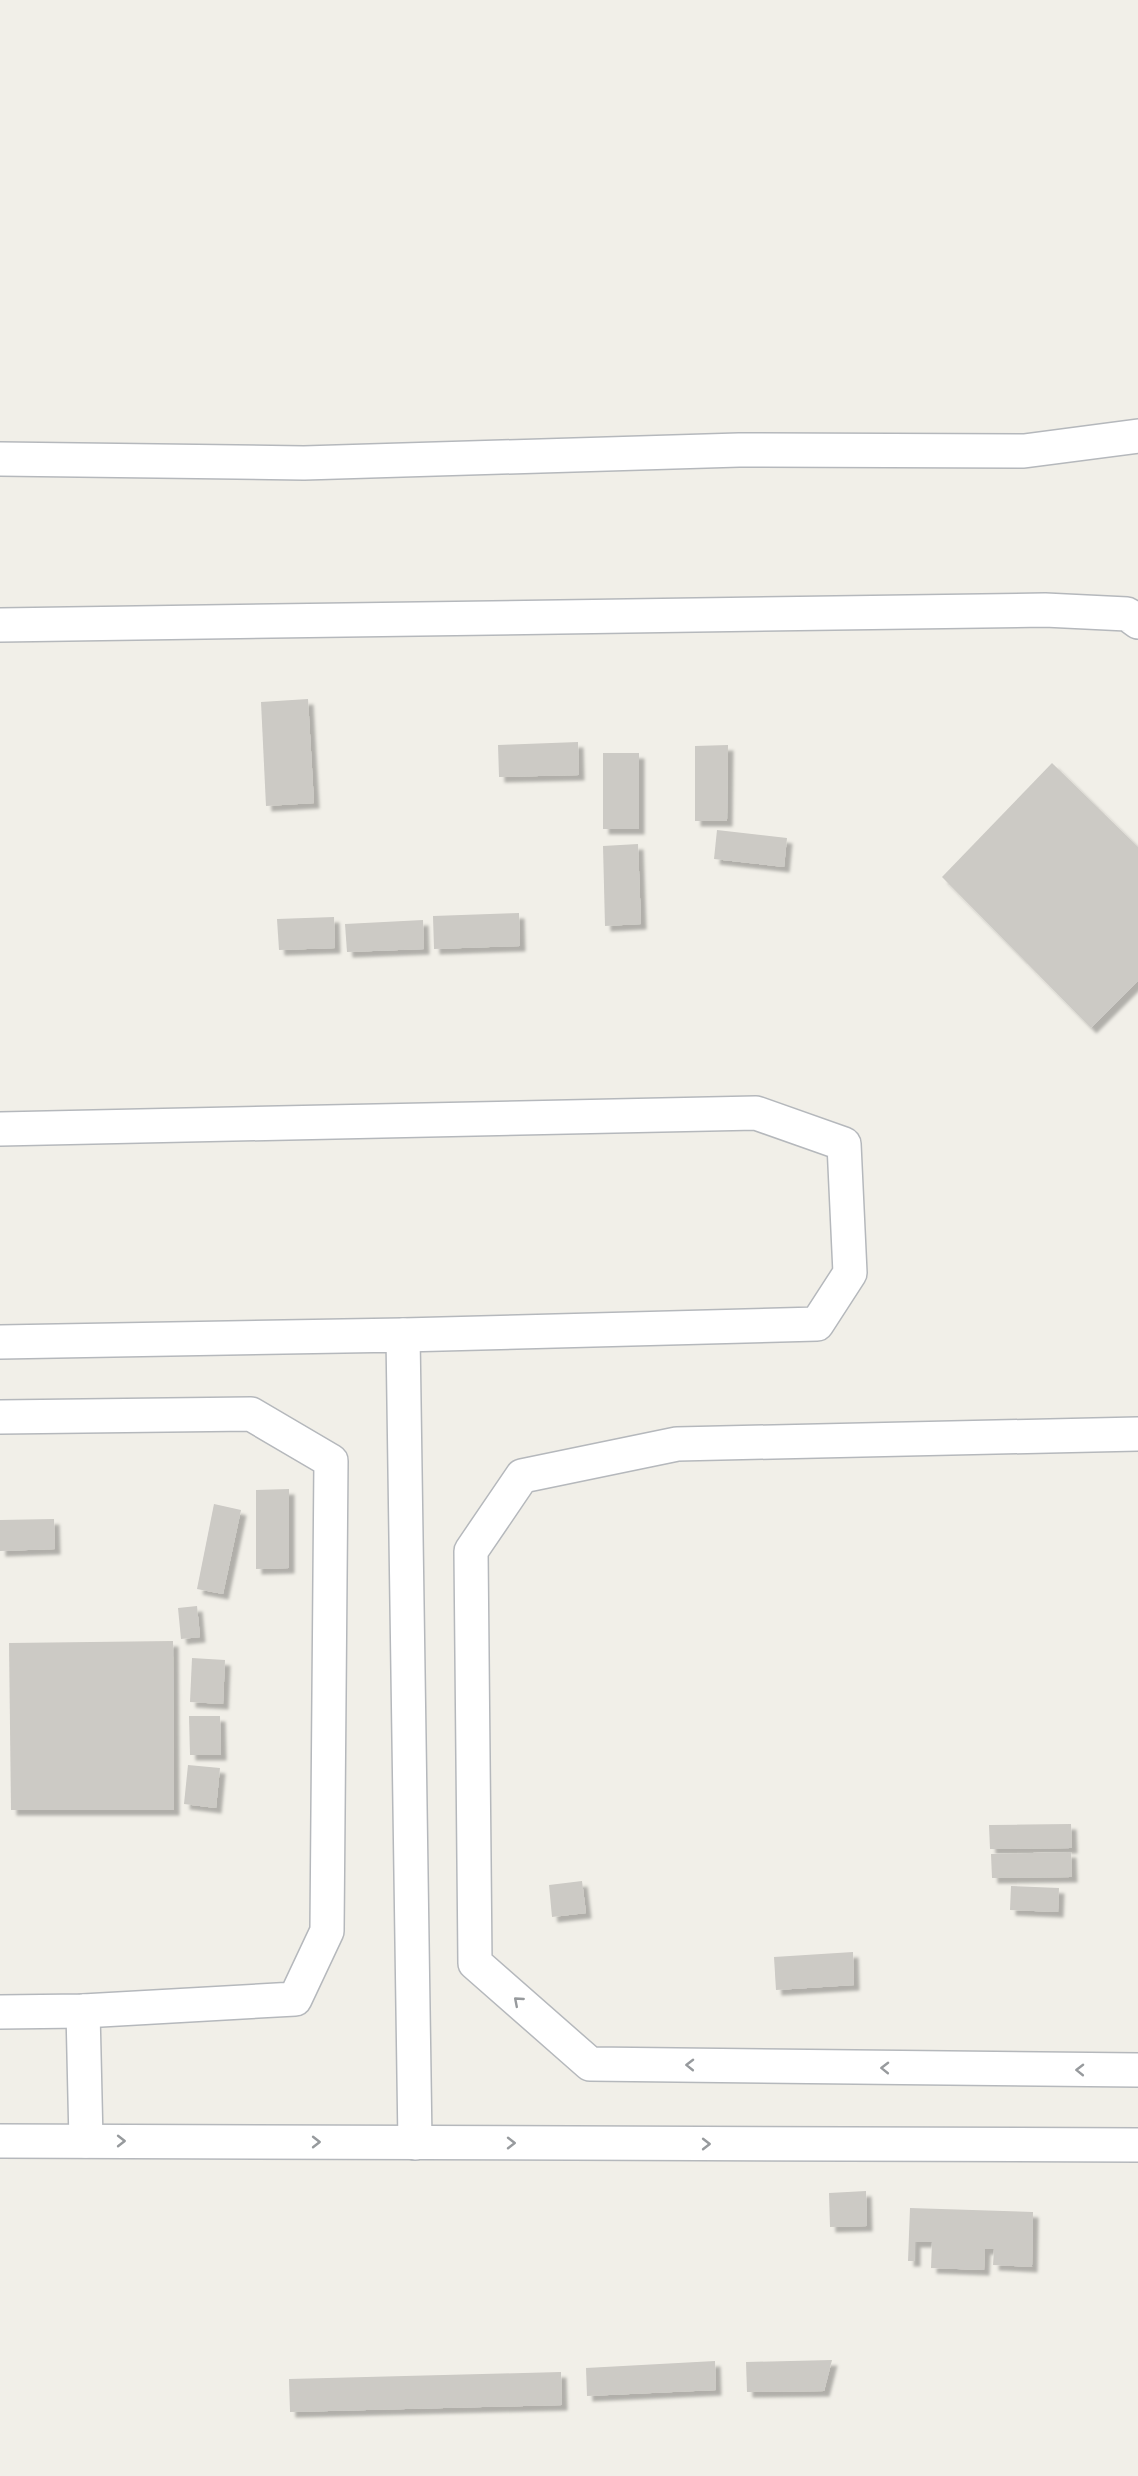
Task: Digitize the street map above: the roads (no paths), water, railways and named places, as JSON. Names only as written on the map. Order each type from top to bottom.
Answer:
[{"type":"street","points":[[0,459],[304,463],[739,450],[1024,451],[1138,436]]},
{"type":"street","points":[[0,625],[1045,610],[1127,614],[1138,622]]},
{"type":"street","points":[[0,1130],[756,1113],[844,1144],[850,1273],[817,1324],[402,1335],[0,1342]]},
{"type":"street","points":[[402,1335],[415,2143]]},
{"type":"street","points":[[0,1416],[251,1414],[331,1461],[327,1931],[295,1999],[83,2011],[0,2012]]},
{"type":"street","points":[[1138,1434],[677,1444],[522,1476],[471,1551],[475,1963],[590,2064],[1138,2070]]},
{"type":"street","points":[[83,2011],[86,2141]]},
{"type":"street","points":[[0,2141],[1138,2145]]}]
